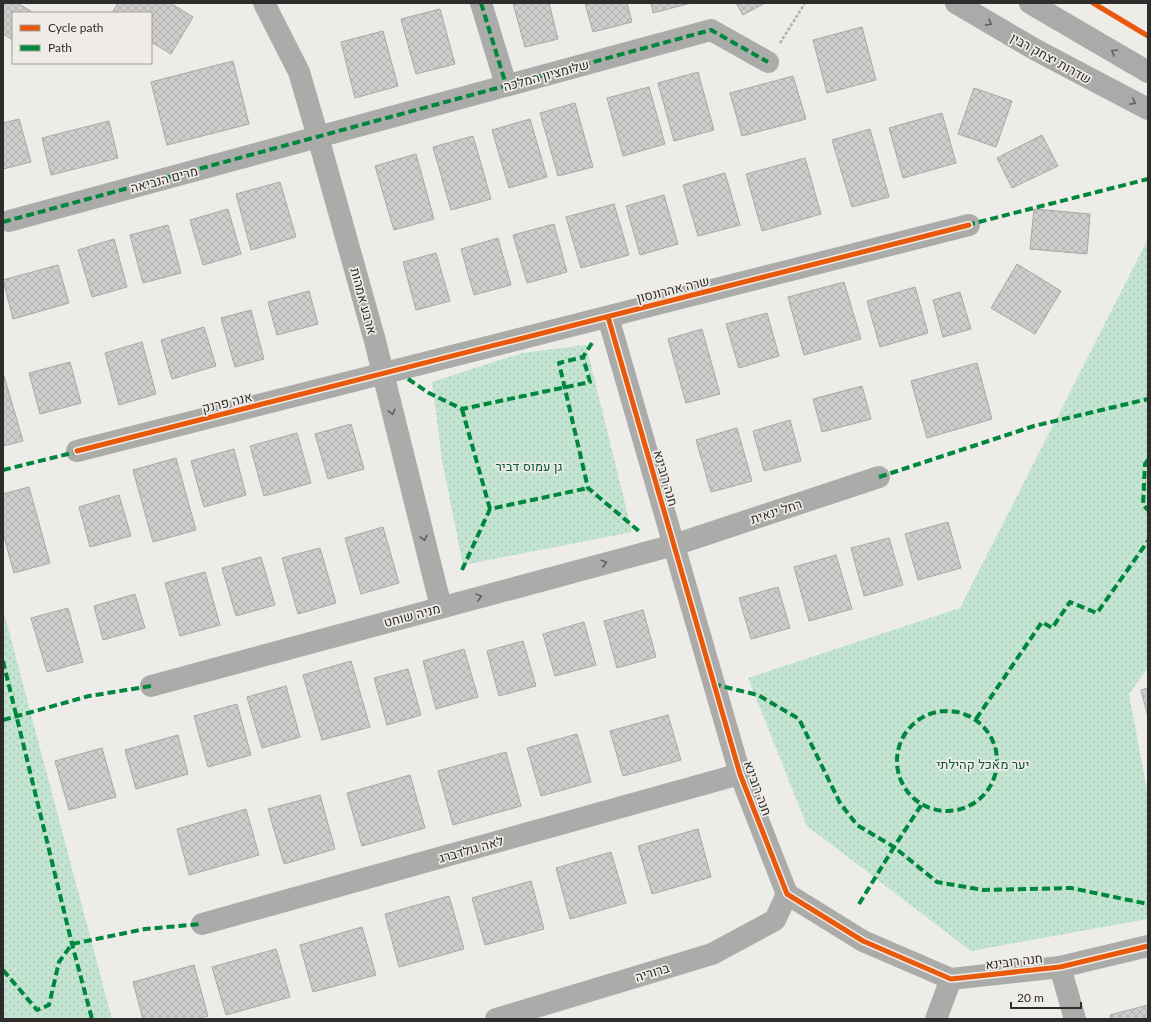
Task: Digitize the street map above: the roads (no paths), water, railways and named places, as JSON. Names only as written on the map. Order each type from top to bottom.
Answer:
[{"type":"main road","name":"שדרות יצחק רבין","points":[[956,3],[1074,72],[1148,109]]},
{"type":"main road","points":[[1030,3],[1148,72]]},
{"type":"street","name":"ארבע אמהות","points":[[264,3],[299,72],[382,374],[441,607]]},
{"type":"street","points":[[481,3],[506,86]]},
{"type":"street","name":"שלומציון המלכה","points":[[318,137],[711,30],[768,62]]},
{"type":"street","name":"מרים הנביאה","points":[[9,222],[318,137]]},
{"type":"street","name":"שרה אהרונסון","points":[[382,374],[969,225]]},
{"type":"street","name":"חנה רובינא","points":[[608,317],[740,774],[787,894],[863,941],[952,979],[1060,966],[1148,946]]},
{"type":"street","name":"אנה פרנק","points":[[77,451],[382,374]]},
{"type":"street","name":"רחל ינאית","points":[[674,544],[879,477]]},
{"type":"street","name":"מניה שוחט","points":[[150,686],[674,544]]},
{"type":"street","name":"לאה גולדברג","points":[[202,924],[740,774]]},
{"type":"street","name":"ברוריה","points":[[496,1019],[712,954],[775,920],[787,894]]},
{"type":"street","points":[[1060,966],[1075,1019]]},
{"type":"street","points":[[936,1019],[952,979]]},
{"type":"street","points":[[952,979],[952,1019]]},
{"type":"park label","name":"גן עמוס דביר","points":[[529,466]]},
{"type":"park label","name":"יער מאכל קהילתי","points":[[983,764]]}]
